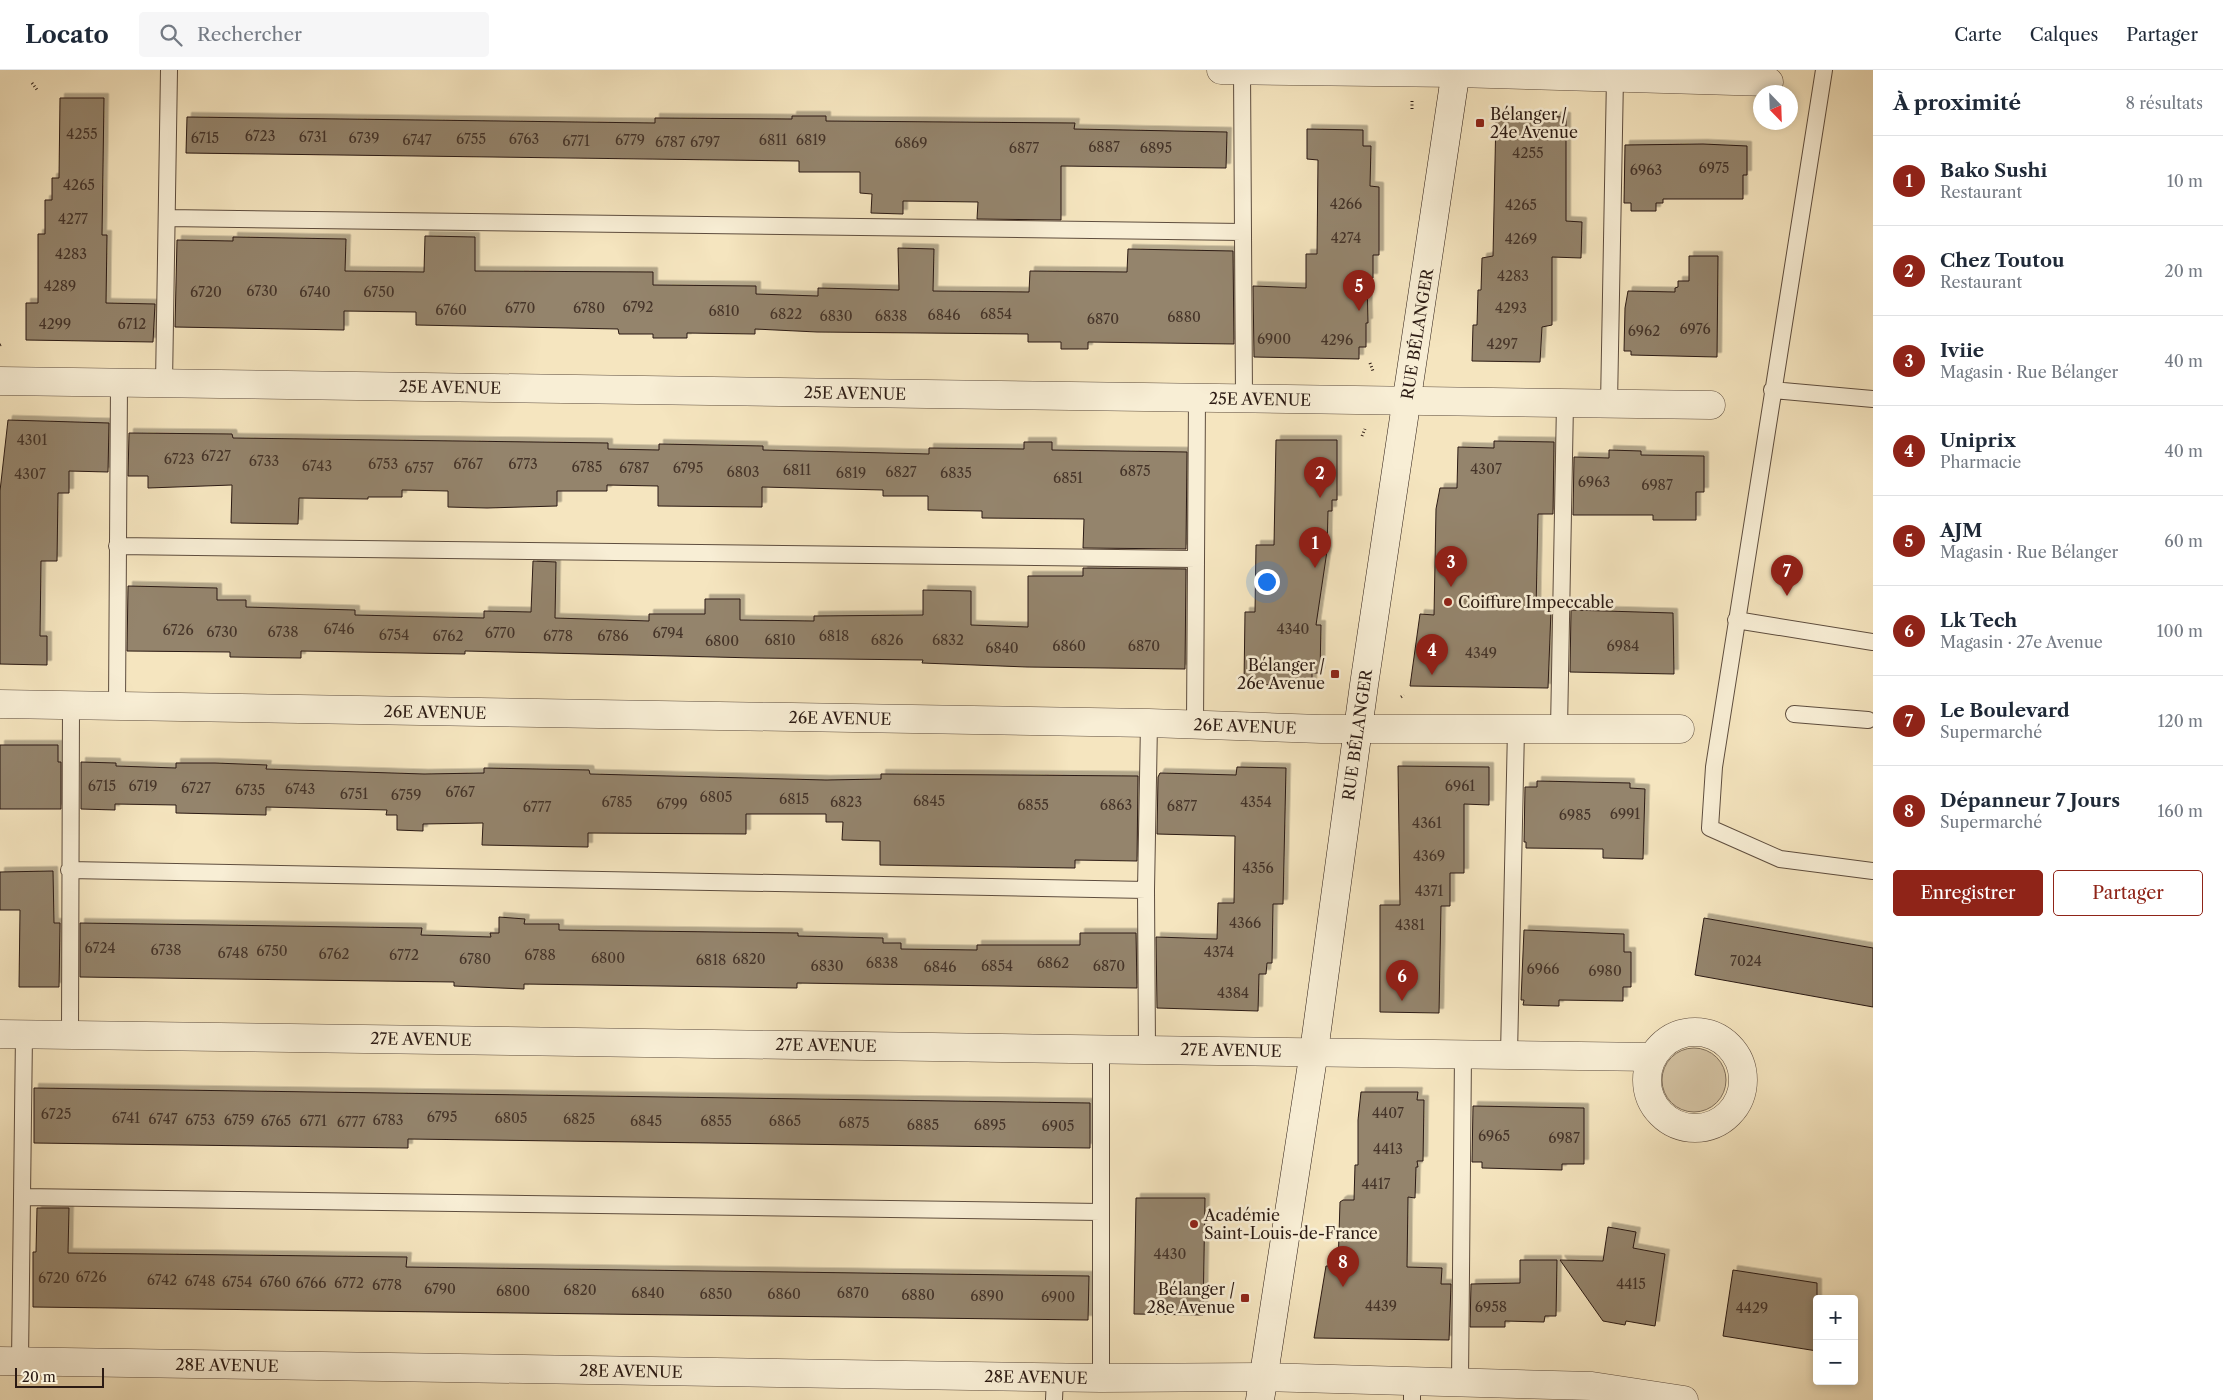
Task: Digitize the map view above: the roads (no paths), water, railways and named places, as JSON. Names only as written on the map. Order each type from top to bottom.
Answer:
[{"type":"street","points":[[1221,70],[1456,71],[1615,78],[1660,74],[1769,82]]},
{"type":"street","name":"RUE BÉLANGER","points":[[1261,1389],[1314,1051],[1359,728],[1456,71]]},
{"type":"street","name":"25E AVENUE","points":[[0,381],[1711,405]]},
{"type":"street","name":"26E AVENUE","points":[[0,704],[1149,724],[1321,729],[1680,730]]},
{"type":"street","name":"27E AVENUE","points":[[12,1034],[1652,1057]]},
{"type":"street","name":"28E AVENUE","points":[[10,1361],[1055,1389],[1101,1378],[1261,1389],[1412,1390],[1460,1382],[1592,1386],[1684,1400]]},
{"type":"lane","points":[[164,383],[169,70]]},
{"type":"lane","points":[[1242,70],[1244,398]]},
{"type":"lane","points":[[1824,70],[1736,620],[1714,767],[1710,828],[1780,859],[1873,871]]},
{"type":"lane","points":[[1609,404],[1615,78]]},
{"type":"lane","points":[[167,218],[1242,232]]},
{"type":"lane","points":[[117,706],[119,383]]},
{"type":"lane","points":[[1772,390],[1873,399]]},
{"type":"lane","points":[[1195,725],[1197,397]]},
{"type":"lane","points":[[1559,729],[1565,403]]},
{"type":"lane","points":[[117,546],[1196,559]]},
{"type":"lane","points":[[1736,620],[1873,642]]},
{"type":"lane","points":[[70,1034],[71,705]]},
{"type":"lane","points":[[1794,714],[1868,720]]},
{"type":"lane","points":[[1147,1050],[1146,890],[1149,724]]},
{"type":"lane","points":[[1509,1054],[1516,729]]},
{"type":"lane","points":[[69,870],[1146,890]]},
{"type":"lane","points":[[10,1361],[22,1198],[12,1034]]},
{"type":"lane","points":[[1101,1049],[1101,1378]]},
{"type":"lane","points":[[1460,1382],[1463,1054]]},
{"type":"lane","points":[[22,1198],[1100,1212]]},
{"type":"place","name":"Bélanger / 24e Avenue","points":[[1480,123]]},
{"type":"place","name":"AJM","points":[[1359,311]]},
{"type":"place","name":"Chez Toutou","points":[[1320,498]]},
{"type":"place","name":"Bako Sushi","points":[[1315,568]]},
{"type":"place","name":"Iviie","points":[[1451,587]]},
{"type":"place","name":"Le Boulevard","points":[[1787,596]]},
{"type":"place","name":"Coiffure Impeccable","points":[[1448,602]]},
{"type":"place","name":"Bélanger / 26e Avenue","points":[[1335,674]]},
{"type":"place","name":"Uniprix","points":[[1432,675]]},
{"type":"place","name":"Lk Tech","points":[[1402,1001]]},
{"type":"place","name":"Académie Saint-Louis-de-France","points":[[1194,1224]]},
{"type":"place","name":"Dépanneur 7 Jours","points":[[1343,1287]]},
{"type":"place","name":"Bélanger / 28e Avenue","points":[[1245,1298]]}]
